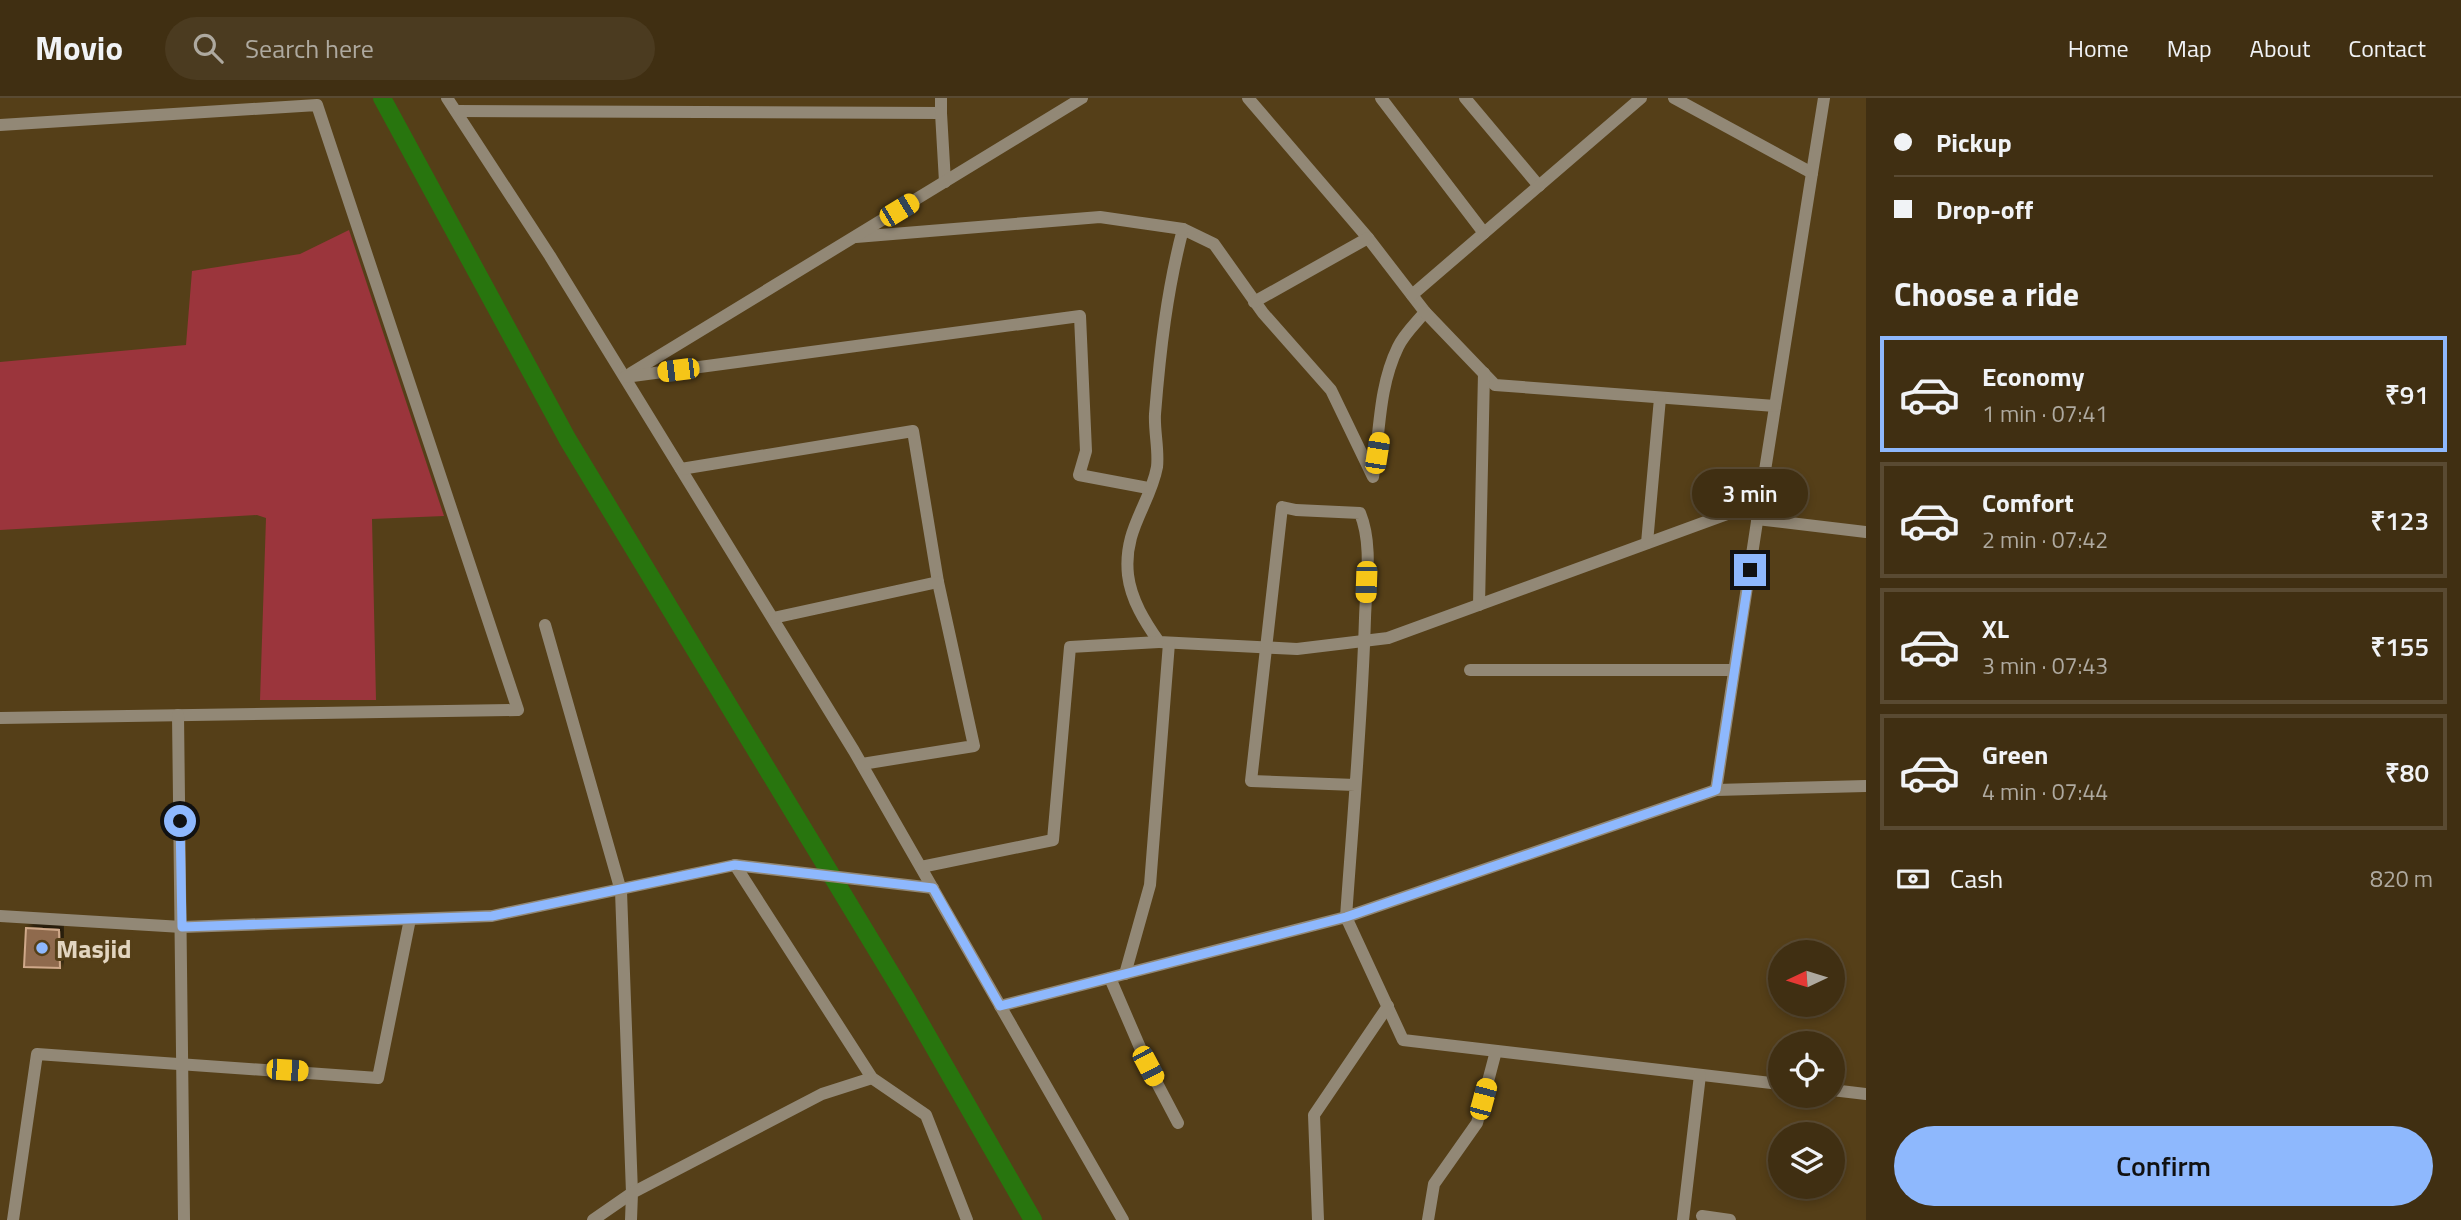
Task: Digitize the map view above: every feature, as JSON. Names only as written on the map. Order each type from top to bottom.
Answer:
[{"type":"street","points":[[447,98],[625,377],[862,764],[1123,1220]]},
{"type":"street","points":[[941,98],[945,182]]},
{"type":"street","points":[[625,377],[1082,98]]},
{"type":"street","points":[[1248,98],[1368,238],[1425,312],[1495,385],[1775,406]]},
{"type":"street","points":[[1381,98],[1484,233]]},
{"type":"street","points":[[1465,98],[1539,186]]},
{"type":"street","points":[[1412,295],[1641,98]]},
{"type":"street","points":[[1674,98],[1812,173]]},
{"type":"street","points":[[1716,790],[1824,98]]},
{"type":"street","points":[[0,125],[244,104],[317,105],[518,710],[0,718]]},
{"type":"street","points":[[456,111],[941,113]]},
{"type":"street","points":[[853,238],[1100,217],[1183,229],[1214,244],[1254,302],[1331,390],[1373,477],[1381,429],[1381,390],[1398,345],[1425,312]]},
{"type":"street","points":[[1125,974],[1150,885],[1164,642],[1141,616],[1128,575],[1131,531],[1157,467],[1155,422],[1161,341],[1172,273],[1183,229]]},
{"type":"street","points":[[1254,302],[1368,238]]},
{"type":"street","points":[[625,377],[1080,316],[1086,451],[1079,475],[1148,488]]},
{"type":"street","points":[[1479,605],[1484,373]]},
{"type":"street","points":[[1647,543],[1660,398]]},
{"type":"street","points":[[681,469],[913,431],[938,582],[974,746],[862,764]]},
{"type":"street","points":[[921,867],[1053,840],[1070,647],[1164,642],[1297,649],[1388,638],[1760,502]]},
{"type":"street","points":[[1355,785],[1251,781],[1282,507],[1360,513],[1368,532],[1364,641],[1355,785],[1346,917],[1403,1040],[1768,1082]]},
{"type":"street","points":[[1758,519],[1866,532]]},
{"type":"street","points":[[773,618],[938,582]]},
{"type":"street","points":[[545,625],[621,891],[631,1220]]},
{"type":"street","points":[[1470,670],[1734,670]]},
{"type":"street","points":[[178,715],[184,1220]]},
{"type":"street","points":[[1000,1006],[1346,917],[1716,790],[1866,786]]},
{"type":"street","points":[[735,865],[872,1078],[926,1115],[967,1220]]},
{"type":"street","points":[[0,916],[182,927],[492,916],[735,865],[933,888]]},
{"type":"street","points":[[13,1220],[37,1054],[378,1077],[410,919]]},
{"type":"street","points":[[1110,978],[1148,1066],[1178,1123]]},
{"type":"street","points":[[1318,1220],[1314,1115],[1388,1006]]},
{"type":"street","points":[[1428,1220],[1434,1184],[1477,1123],[1496,1051]]},
{"type":"street","points":[[1683,1220],[1700,1074]]},
{"type":"street","points":[[593,1220],[632,1193],[822,1094],[872,1078]]},
{"type":"street","points":[[1845,1092],[1866,1094]]},
{"type":"street","points":[[1702,1216],[1730,1220]]},
{"type":"shaded area","points":[[349,230],[444,516],[372,519],[376,700],[260,700],[266,518],[257,515],[0,530],[0,362],[186,345],[192,271],[300,254]]},
{"type":"building","name":"Masjid","points":[[26,928],[59,930],[60,968],[24,967]]},
{"type":"waterway","points":[[382,98],[568,440],[907,1000],[1033,1220]]},
{"type":"place","name":"Masjid","points":[[42,948]]},
{"type":"route","points":[[180,821],[182,927],[492,916],[735,865],[933,888],[1000,1006],[1346,917],[1716,790],[1750,570]]}]
